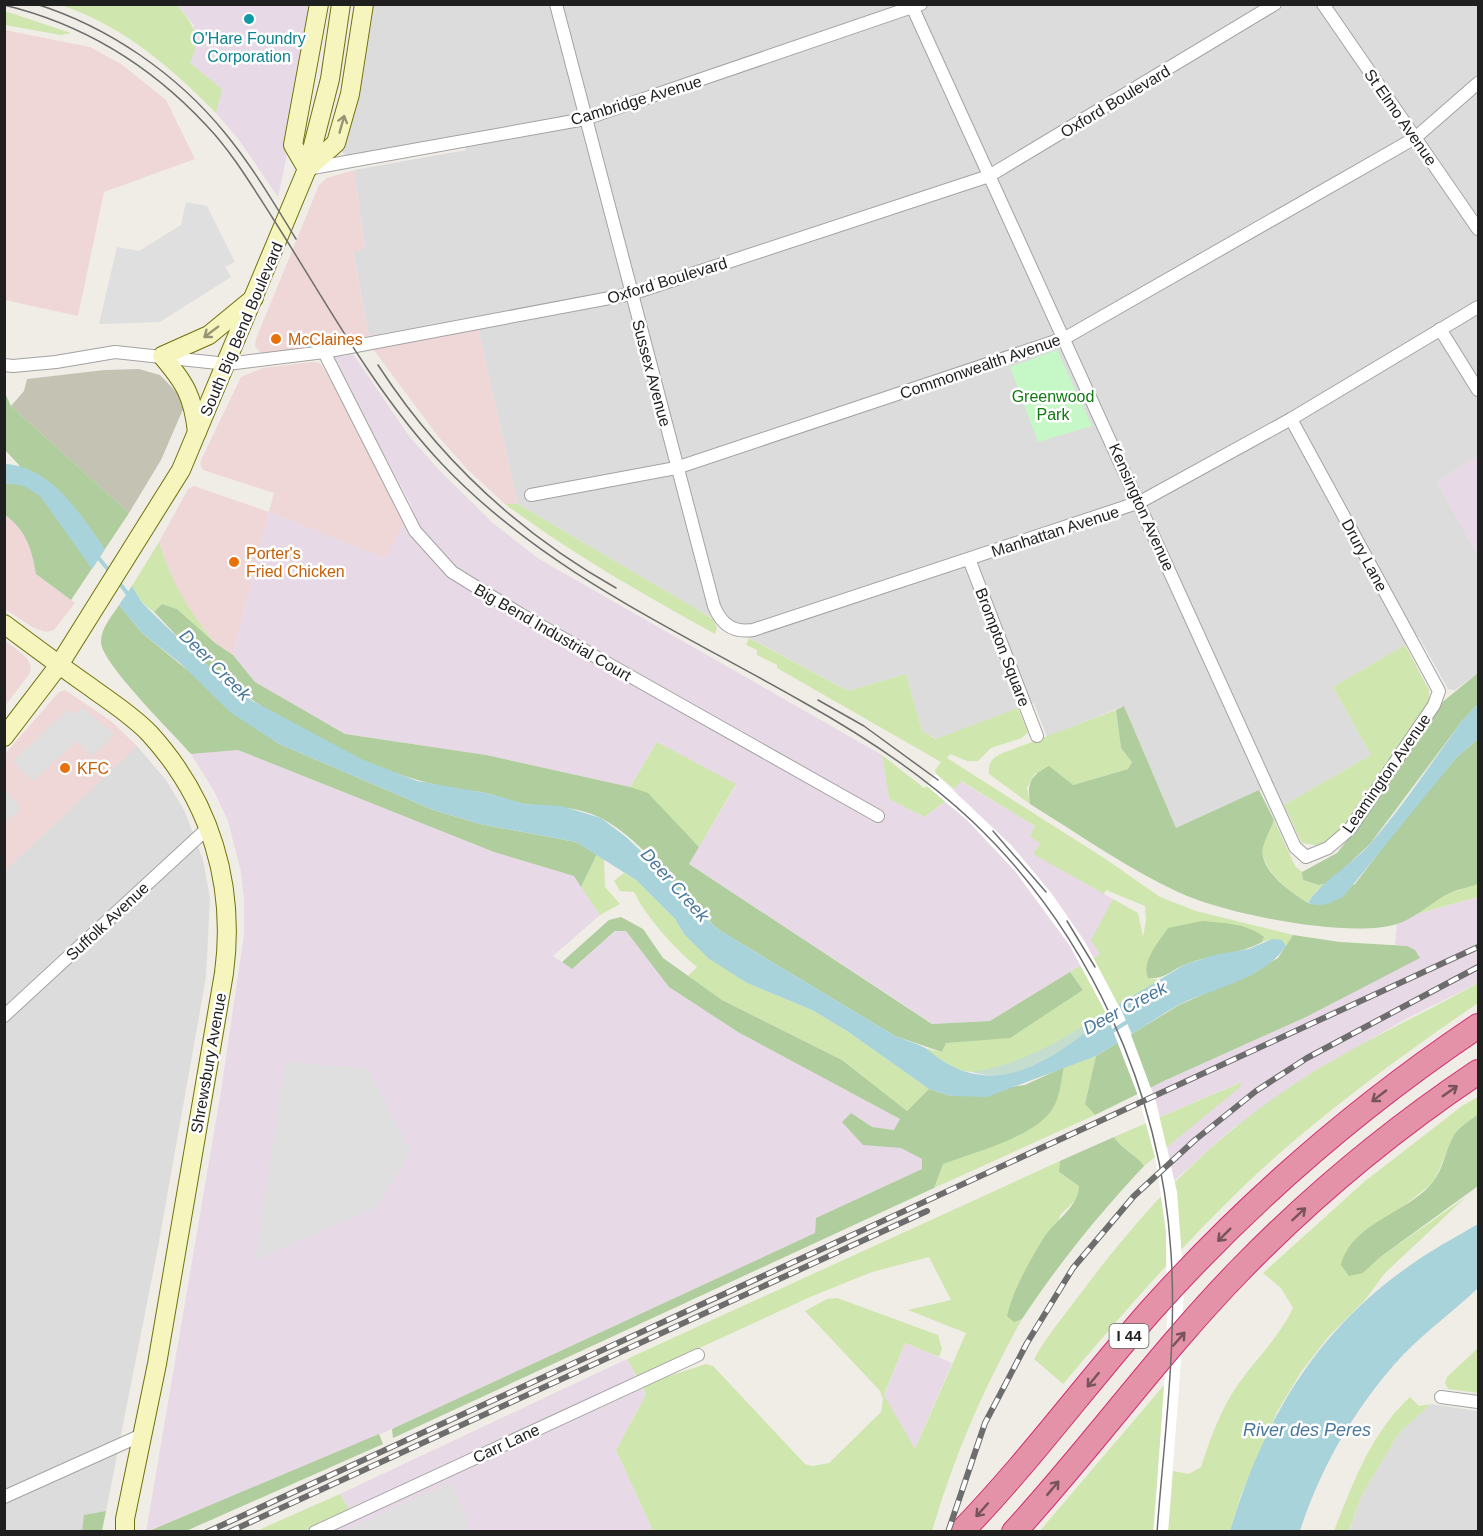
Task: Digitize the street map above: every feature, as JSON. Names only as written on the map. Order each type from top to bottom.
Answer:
[{"type":"highway","name":"I 44","points":[[961,1532],[1002,1487],[1153,1308],[1265,1194],[1373,1101],[1479,1026]]},
{"type":"highway","name":"I 44","points":[[1014,1532],[1241,1269],[1360,1160],[1413,1118],[1479,1072]]},
{"type":"main road","points":[[319,4],[293,145],[307,169],[336,143],[350,94],[364,4]]},
{"type":"main road","name":"South Big Bend Boulevard","points":[[4,737],[59,665],[180,470],[227,364],[307,169],[330,79],[341,4]]},
{"type":"main road","points":[[197,432],[190,395],[162,356],[209,334],[254,298]]},
{"type":"main road","name":"Shrewsbury Avenue","points":[[4,624],[122,710],[149,733],[183,776],[209,827],[223,882],[227,911],[226,957],[144,1434],[122,1527]]},
{"type":"street","name":"Sussex Avenue","points":[[556,4],[714,606],[722,622],[734,629]]},
{"type":"street","name":"Oxford Boulevard","points":[[4,365],[56,362],[115,352],[227,364],[324,352],[631,294],[989,176],[1275,4]]},
{"type":"street","name":"St Elmo Avenue","points":[[1323,4],[1479,229]]},
{"type":"street","name":"Cambridge Avenue","points":[[307,169],[585,119],[915,6]]},
{"type":"street","name":"Kensington Avenue","points":[[915,6],[989,176],[1140,502],[1295,847]]},
{"type":"street","name":"Commonwealth Avenue","points":[[531,495],[676,468],[1065,338],[1415,138],[1479,83]]},
{"type":"street","name":"Manhattan Avenue","points":[[734,629],[753,630],[1140,502],[1291,419],[1479,307]]},
{"type":"street","points":[[1440,329],[1479,390]]},
{"type":"street","name":"Big Bend Industrial Court","points":[[324,352],[415,531],[452,573],[539,625],[878,816]]},
{"type":"street","name":"Drury Lane","points":[[1291,419],[1439,691]]},
{"type":"street","name":"Brompton Square","points":[[969,559],[1037,736]]},
{"type":"street","name":"Leamington Avenue","points":[[1295,847],[1306,857],[1320,853],[1350,829],[1434,705],[1439,691]]},
{"type":"street","name":"Suffolk Avenue","points":[[4,1016],[209,827]]},
{"type":"street","name":"Carr Lane","points":[[315,1532],[698,1355]]},
{"type":"street","points":[[1440,1397],[1479,1402]]},
{"type":"street","points":[[4,1497],[144,1434]]},
{"type":"shaded area","points":[[177,5],[312,5],[292,131],[278,197],[239,140],[216,113],[221,89],[189,62],[194,25]]},
{"type":"shaded area","points":[[371,5],[1478,5],[1478,456],[1437,482],[1478,555],[1478,673],[1455,690],[1448,689],[1419,637],[1333,687],[1371,755],[1284,805],[1274,784],[1176,828],[1124,706],[1047,737],[1034,703],[937,739],[922,731],[906,674],[848,691],[696,609],[518,504],[478,329],[530,320],[527,307],[369,336],[353,251],[365,248],[354,170],[466,150],[462,136],[352,155],[342,152]]},
{"type":"shaded area","points":[[5,30],[90,47],[121,64],[166,100],[195,159],[104,192],[78,316],[5,300]]},
{"type":"shaded area","points":[[354,170],[365,249],[353,252],[369,336],[261,354],[255,346],[256,339],[319,185],[327,178]]},
{"type":"shaded area","points":[[186,202],[207,206],[235,262],[225,267],[231,277],[160,322],[99,324],[117,247],[139,251],[181,225]]},
{"type":"shaded area","points":[[478,329],[518,504],[505,504],[467,469],[437,435],[373,349]]},
{"type":"shaded area","points":[[353,354],[409,436],[439,470],[493,523],[539,559],[882,755],[889,799],[924,817],[944,803],[960,781],[1035,826],[1040,844],[1034,854],[1113,899],[1092,940],[1100,954],[990,1021],[933,1024],[689,864],[736,785],[657,742],[630,787],[486,755],[345,734],[255,682],[233,655],[269,512],[385,558],[412,507],[332,358]]},
{"type":"shaded area","points":[[320,363],[405,521],[385,559],[269,512],[274,493],[203,470],[200,464],[202,458],[241,377],[263,368]]},
{"type":"shaded area","points":[[139,369],[160,375],[180,396],[184,407],[161,460],[129,513],[11,406],[24,391],[27,379],[105,370]]},
{"type":"shaded area","points":[[1478,456],[1478,555],[1437,482]]},
{"type":"shaded area","points":[[194,486],[269,512],[233,655],[215,643],[190,611],[171,578],[159,542],[188,489]]},
{"type":"shaded area","points":[[4,515],[15,522],[31,545],[36,574],[75,603],[54,630],[46,632],[34,628],[5,609]]},
{"type":"shaded area","points":[[7,642],[26,657],[31,666],[30,673],[5,706],[4,645]]},
{"type":"shaded area","points":[[65,690],[111,721],[137,746],[5,871],[5,754],[59,692]]},
{"type":"shaded area","points":[[82,707],[114,735],[91,757],[77,741],[33,781],[13,761],[68,709],[77,714]]},
{"type":"shaded area","points":[[137,746],[166,780],[185,812],[203,860],[210,898],[206,977],[158,1247],[106,1511],[85,1515],[82,1531],[5,1531],[4,871]]},
{"type":"shaded area","points":[[238,750],[494,852],[574,876],[600,915],[553,956],[572,969],[616,931],[626,931],[669,987],[738,1032],[900,1119],[895,1130],[872,1127],[863,1144],[901,1148],[923,1159],[922,1169],[816,1218],[815,1233],[392,1429],[146,1532],[221,1091],[244,935],[241,872],[228,821],[214,791],[191,754]]},
{"type":"shaded area","points":[[5,791],[21,808],[5,823]]},
{"type":"shaded area","points":[[1478,897],[1478,983],[1404,1020],[1311,1074],[1232,1129],[1174,1181],[1167,1146],[1241,1082],[1160,1117],[1151,1087],[1306,1017],[1336,1001],[1407,946],[1395,945],[1397,924],[1413,915]]},
{"type":"shaded area","points":[[285,1062],[368,1068],[411,1151],[377,1207],[255,1260]]},
{"type":"shaded area","points":[[905,1343],[952,1363],[914,1451],[884,1396]]},
{"type":"shaded area","points":[[627,1359],[646,1395],[616,1450],[653,1531],[332,1532],[355,1520],[340,1494]]},
{"type":"shaded area","points":[[1431,1404],[1478,1411],[1478,1531],[1349,1532],[1361,1497],[1399,1433]]},
{"type":"shaded area","points":[[452,1482],[471,1531],[344,1531]]},
{"type":"green space","points":[[61,5],[177,5],[192,25],[196,38],[190,63],[222,89],[216,113],[164,64],[125,36],[105,24]]},
{"type":"green space","points":[[5,11],[71,33],[61,35],[5,25]]},
{"type":"green space","name":"Greenwood Park","points":[[1057,350],[1092,426],[1038,442],[1010,367]]},
{"type":"green space","points":[[5,393],[11,406],[129,513],[71,600],[36,574],[27,541],[18,527],[5,515],[4,483],[24,485],[19,465],[5,450]]},
{"type":"green space","points":[[505,504],[518,504],[713,619],[717,628],[715,634],[608,573]]},
{"type":"green space","points":[[159,542],[182,595],[215,643],[177,609],[162,604],[154,612],[142,603],[132,586]]},
{"type":"green space","points":[[162,604],[177,609],[215,643],[233,655],[255,682],[345,734],[486,755],[648,793],[699,847],[689,864],[932,1024],[990,1021],[1070,972],[1083,990],[1010,1038],[946,1043],[942,1052],[895,1036],[719,930],[648,855],[617,828],[601,818],[573,809],[521,803],[486,793],[451,788],[416,779],[350,755],[285,720],[226,681],[196,655],[154,612]]},
{"type":"green space","points":[[119,605],[142,633],[277,743],[433,810],[480,824],[576,842],[597,854],[581,887],[574,876],[494,852],[238,750],[191,754],[125,681],[104,652],[101,642],[103,632]]},
{"type":"green space","points":[[749,638],[848,691],[906,674],[922,731],[936,739],[1018,708],[1028,732],[1022,738],[991,748],[978,761],[967,761],[950,754],[947,758],[1107,860],[1160,897],[1196,911],[1293,935],[1286,946],[1275,940],[1262,942],[1264,937],[1148,978],[1160,980],[1069,1037],[1018,1062],[974,1072],[960,1070],[948,1064],[924,1048],[942,1052],[946,1043],[1010,1037],[1083,990],[1070,972],[1100,954],[1091,940],[1113,899],[1138,913],[1143,937],[1146,920],[1145,906],[1106,890],[1104,894],[1033,854],[1040,844],[1030,836],[1035,826],[961,781],[954,789],[936,774],[935,770],[941,762],[777,668],[777,665],[757,655],[757,650],[746,645]]},
{"type":"green space","points":[[1405,645],[1429,690],[1429,702],[1347,824],[1321,846],[1302,843],[1284,805],[1371,755],[1333,687]]},
{"type":"green space","points":[[1478,673],[1478,704],[1462,721],[1370,844],[1328,883],[1319,885],[1303,880],[1302,872],[1337,853],[1356,829],[1440,704]]},
{"type":"green space","points":[[1124,706],[1176,828],[1259,790],[1274,820],[1263,847],[1266,865],[1279,881],[1310,904],[1355,884],[1406,817],[1457,757],[1478,739],[1478,884],[1448,894],[1403,922],[1376,928],[1349,928],[1287,922],[1255,916],[1199,900],[1159,883],[1121,862],[1030,804],[1031,781],[1049,766],[1073,785],[1128,769],[1132,762],[1121,748],[1116,710]]},
{"type":"green space","points":[[1116,710],[1121,748],[1132,762],[1128,769],[1073,785],[1035,773],[1027,788],[1030,804],[989,774],[991,762],[1000,754]]},
{"type":"green space","points":[[657,742],[736,784],[699,847],[648,794],[630,787]]},
{"type":"green space","points":[[882,755],[924,788],[927,786],[946,801],[924,817],[889,799]]},
{"type":"green space","points":[[1274,820],[1295,866],[1302,872],[1303,880],[1319,885],[1328,883],[1317,890],[1308,902],[1285,887],[1266,863],[1263,846]]},
{"type":"green space","points":[[597,854],[604,859],[605,887],[620,904],[600,915],[581,887]]},
{"type":"green space","points":[[624,873],[636,880],[675,919],[684,934],[747,983],[812,1010],[847,1031],[929,1089],[907,1111],[842,1060],[722,1000],[688,976],[697,967],[662,932],[634,892],[620,891],[614,881]]},
{"type":"green space","points":[[1478,884],[1478,897],[1413,915],[1447,894]]},
{"type":"green space","points":[[621,917],[643,929],[663,958],[722,1000],[842,1060],[907,1111],[929,1089],[951,1096],[1025,1085],[1064,1067],[1055,1104],[1045,1118],[1019,1135],[943,1164],[934,1188],[393,1438],[392,1429],[815,1233],[816,1218],[922,1169],[922,1159],[901,1148],[863,1145],[842,1122],[851,1113],[872,1127],[894,1130],[900,1119],[738,1032],[669,987],[626,931],[615,931],[572,969],[562,962],[609,920]]},
{"type":"green space","points":[[1202,921],[1242,926],[1264,937],[1262,942],[1253,946],[1181,966],[1163,976],[1148,978],[1146,972],[1149,958],[1168,928]]},
{"type":"green space","points":[[1293,935],[1340,942],[1407,946],[1415,950],[1420,958],[1306,1017],[1166,1080],[1095,1115],[1085,1104],[1096,1056],[1179,1005],[1250,974],[1278,958]]},
{"type":"green space","points":[[1478,983],[1478,1003],[1360,1088],[1248,1182],[1153,1280],[1063,1384],[1034,1359],[1058,1323],[1134,1227],[1186,1171],[1244,1120],[1310,1074]]},
{"type":"green space","points":[[1126,1000],[1075,1042],[1035,1066],[1015,1073],[994,1075],[972,1072],[994,1068],[1033,1053],[1071,1034]]},
{"type":"green space","points":[[1096,1056],[1085,1104],[1095,1115],[934,1188],[942,1164],[1018,1136],[1054,1106],[1064,1067]]},
{"type":"green space","points":[[1242,1082],[1239,1088],[1144,1166],[1114,1137]]},
{"type":"green space","points":[[1478,1097],[1478,1114],[1455,1133],[1434,1182],[1397,1211],[1371,1226],[1363,1273],[1379,1258],[1466,1197],[1385,1273],[1365,1300],[1329,1336],[1301,1372],[1277,1412],[1241,1495],[1230,1531],[1168,1532],[1173,1471],[1189,1474],[1201,1467],[1227,1403],[1293,1308],[1281,1288],[1263,1273],[1364,1182],[1462,1106]]},
{"type":"green space","points":[[1478,1114],[1478,1186],[1379,1258],[1363,1273],[1349,1276],[1341,1265],[1347,1250],[1356,1238],[1422,1193],[1433,1182],[1454,1135]]},
{"type":"green space","points":[[1114,1137],[1144,1166],[1080,1240],[1022,1319],[1014,1322],[1007,1316],[1022,1276],[1043,1239],[1071,1207],[1078,1194],[1079,1186],[1059,1172],[1060,1161]]},
{"type":"green space","points":[[1060,1161],[1059,1172],[1079,1186],[1079,1197],[1061,1214],[1014,1321],[1022,1319],[995,1370],[960,1449],[932,1531],[653,1531],[616,1450],[646,1395],[642,1385],[706,1364],[713,1366],[805,1464],[812,1466],[829,1463],[881,1412],[883,1399],[880,1391],[805,1311],[827,1299],[837,1298],[938,1335],[942,1349],[939,1357],[905,1343],[884,1395],[915,1449],[966,1333],[908,1310],[951,1300],[929,1257],[872,1272],[810,1297],[637,1377],[627,1359]]},
{"type":"green space","points":[[1478,1348],[1478,1393],[1448,1389],[1445,1383],[1447,1377]]},
{"type":"green space","points":[[1165,1384],[1153,1531],[1039,1532]]},
{"type":"green space","points":[[1410,1397],[1419,1406],[1431,1404],[1399,1433],[1361,1497],[1349,1531],[1334,1531],[1364,1459],[1384,1426]]},
{"type":"green space","points":[[379,1434],[383,1444],[186,1531],[149,1531]]},
{"type":"green space","points":[[340,1494],[350,1511],[304,1531],[254,1532]]},
{"type":"green space","points":[[106,1511],[102,1531],[82,1531],[84,1515]]},
{"type":"water","points":[[5,464],[22,467],[37,474],[51,483],[75,508],[105,549],[92,569],[40,496],[24,486],[5,483]]},
{"type":"water","points":[[132,586],[142,603],[202,661],[251,700],[361,759],[417,781],[486,793],[525,804],[561,806],[601,818],[626,837],[672,880],[695,909],[719,930],[895,1036],[925,1048],[948,1064],[970,1073],[991,1075],[1012,1073],[1033,1066],[1052,1055],[1107,1015],[1119,1042],[1096,1056],[987,1097],[951,1096],[929,1089],[847,1031],[812,1010],[747,983],[708,958],[684,934],[675,919],[636,880],[576,842],[480,824],[433,810],[277,743],[230,712],[180,663],[142,633],[119,605]]},
{"type":"water","points":[[1478,704],[1478,739],[1457,757],[1343,897],[1322,905],[1308,903],[1313,895],[1356,858],[1383,829],[1462,721]]},
{"type":"water","points":[[1272,939],[1282,940],[1286,946],[1265,967],[1252,975],[1180,1004],[1132,1034],[1119,1005],[1126,1000],[1184,965],[1214,955],[1249,949]]},
{"type":"water","name":"River des Peres","points":[[1478,1224],[1478,1288],[1412,1346],[1370,1394],[1329,1461],[1300,1531],[1230,1531],[1259,1452],[1297,1381],[1320,1349],[1378,1290],[1436,1248]]},
{"type":"pier","points":[[936,774],[1012,846],[1052,894],[1085,942],[1124,1016],[1156,1102],[1177,1192],[1184,1284],[1181,1362],[1168,1531],[1154,1531],[1167,1342],[1166,1232],[1156,1161],[1139,1098],[1107,1015],[1070,946],[1015,871],[968,821],[927,786]]},
{"type":"waterway","name":"Deer Creek","points":[[97,556],[111,573]]},
{"type":"waterway","name":"Deer Creek","points":[[118,581],[130,597]]},
{"type":"waterway","name":"Deer Creek","points":[[1111,1032],[1130,1020]]},
{"type":"tram line","points":[[36,4],[115,39],[163,72],[185,91],[206,111],[235,146],[296,239]]},
{"type":"tram line","points":[[4,5],[61,23],[114,50],[162,84],[206,125],[241,169],[351,345],[394,407],[442,464],[481,502],[523,536],[613,596],[826,715],[912,771],[972,821],[1014,865],[1051,913],[1084,964],[1112,1018],[1134,1074],[1152,1133],[1164,1192],[1171,1253],[1172,1322],[1169,1392],[1157,1532]]},
{"type":"tram line","points":[[378,365],[427,432],[484,491],[546,543],[616,588]]},
{"type":"tram line","points":[[818,700],[864,726],[938,780]]},
{"type":"tram line","points":[[993,831],[1046,892]]},
{"type":"tram line","points":[[1067,921],[1095,967]]},
{"type":"railway","points":[[207,1532],[1478,947]]},
{"type":"railway","points":[[948,1532],[985,1423],[1027,1343],[1073,1268],[1134,1196],[1195,1140],[1256,1091],[1307,1058],[1478,967]]},
{"type":"railway","points":[[229,1532],[927,1211]]},
{"type":"place","name":"O'Hare Foundry Corporation","points":[[249,19]]},
{"type":"place","name":"McClaines","points":[[276,339]]},
{"type":"place","name":"Porter's Fried Chicken","points":[[234,562]]},
{"type":"place","name":"KFC","points":[[65,768]]}]
